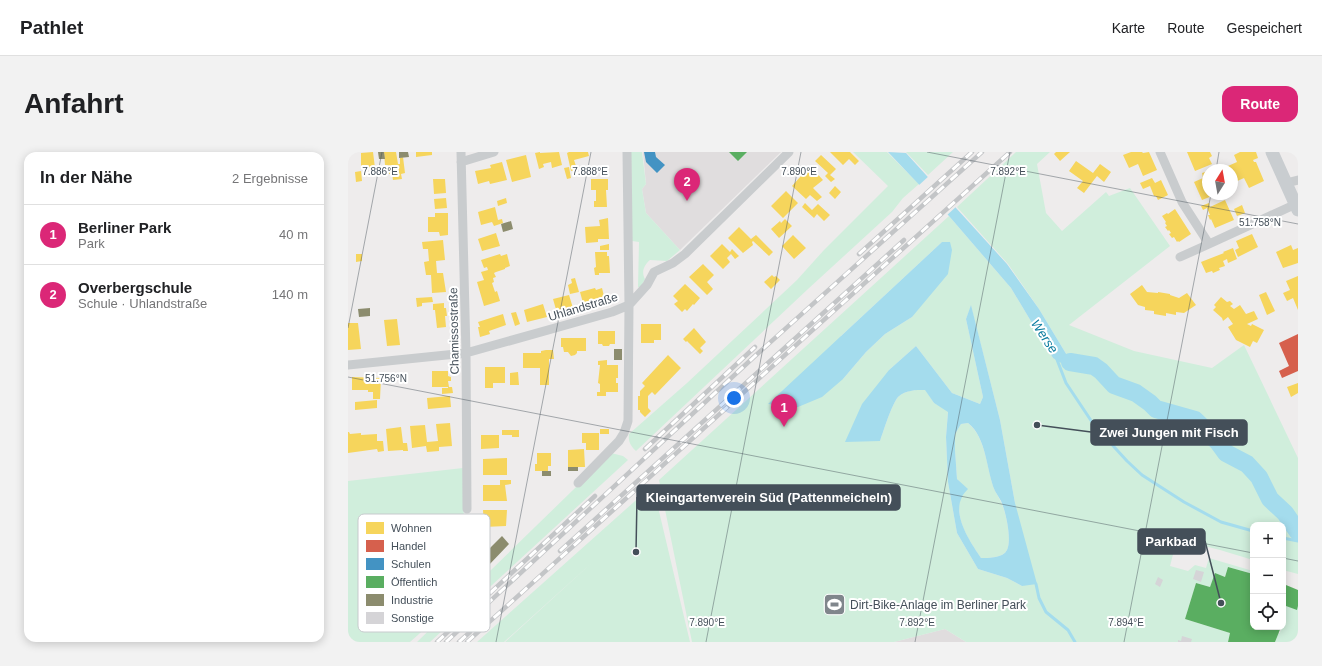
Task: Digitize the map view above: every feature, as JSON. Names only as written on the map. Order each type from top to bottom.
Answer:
[{"type":"street","name":"Chamissostraße","points":[[461,152],[466,353],[467,509]]},
{"type":"street","points":[[461,162],[494,152]]},
{"type":"street","points":[[578,483],[619,441],[624,433],[628,421],[629,305],[627,152]]},
{"type":"street","name":"Uhlandstraße","points":[[348,365],[466,353],[612,312],[629,305],[647,285],[654,272],[673,264],[685,254],[789,152]]},
{"type":"street","points":[[1160,152],[1182,202],[1209,244]]},
{"type":"street","points":[[1180,257],[1297,207],[1292,181],[1272,152]]},
{"type":"shaded area","points":[[643,152],[781,152],[680,250],[646,213],[642,189],[646,184]]},
{"type":"shaded area","points":[[945,629],[966,642],[894,642]]},
{"type":"green space","points":[[631,152],[642,152],[646,184],[642,189],[646,213],[680,250],[667,261],[650,260],[643,271],[645,279],[640,288],[638,287],[639,242],[632,241]]},
{"type":"green space","points":[[853,152],[887,152],[919,184],[903,198],[892,212],[636,451],[630,444],[629,434],[687,383],[797,280],[824,250],[888,186]]},
{"type":"green space","points":[[906,152],[953,152],[928,175]]},
{"type":"green space","points":[[1016,152],[1050,152],[1037,164],[1046,213],[1062,231],[1106,192],[1109,196],[1130,188],[1170,246],[1069,325],[1134,351],[1212,368],[1244,345],[1298,458],[1298,525],[1286,514],[1298,542],[1298,574],[1286,571],[1286,522],[1250,522],[1250,559],[1177,539],[1170,566],[1188,571],[1195,565],[1206,568],[1209,558],[1250,570],[1250,573],[1228,567],[1225,577],[1215,574],[1210,587],[1196,583],[1185,619],[1230,633],[1228,642],[966,642],[945,629],[894,642],[692,642],[659,480],[949,216],[1011,288],[1053,358],[1093,366],[1072,360],[1068,357],[1039,309],[1008,264],[957,207]],"holes":[[[942,242],[912,317],[885,334],[866,352],[843,379],[841,336]],[[971,306],[1000,420],[1015,503],[1022,586],[1007,578],[978,569],[957,533],[948,482],[946,437],[948,411],[934,403],[925,389],[904,393],[898,397],[893,406],[880,441],[889,370],[916,346],[952,393],[980,404],[983,397],[966,319]]]},
{"type":"green space","points":[[968,423],[979,437],[983,446],[992,482],[1003,507],[1009,533],[1007,550],[1002,555],[996,557],[981,558],[973,547],[961,521],[959,505],[963,486],[957,479],[955,434],[961,424]]},
{"type":"green space","points":[[611,453],[623,456],[628,460],[490,587],[490,571]]},
{"type":"green space","points":[[463,468],[464,514],[358,514],[358,632],[421,632],[410,642],[348,642],[348,481]]},
{"type":"green space","points":[[653,485],[656,491],[658,507],[690,642],[505,642],[596,559],[504,642],[477,642]]},
{"type":"green space","points":[[1286,606],[1297,609],[1298,606],[1298,642],[1275,642],[1278,633],[1280,633],[1280,630],[1286,630]]},
{"type":"green space","points":[[427,632],[441,632],[430,642],[417,642]]},
{"type":"water","points":[[888,152],[906,153],[1007,264],[1039,309],[1068,357],[1072,360],[1094,366],[1075,368],[1066,366],[1053,358],[1011,288],[949,216]]},
{"type":"water","points":[[942,242],[950,242],[952,250],[948,274],[912,317],[885,334],[866,352],[843,379],[822,397],[798,407],[768,404]]},
{"type":"water","points":[[971,305],[1000,420],[1015,503],[1037,584],[1022,586],[1007,578],[978,569],[957,533],[948,482],[946,437],[948,412],[934,403],[925,390],[914,390],[898,397],[890,412],[880,441],[845,442],[862,404],[889,370],[916,346],[952,393],[980,404],[983,397],[966,319]],"holes":[[[968,423],[974,429],[983,446],[992,483],[1003,506],[1008,526],[1009,540],[1007,550],[1002,555],[992,558],[981,558],[964,529],[959,512],[962,497],[968,489],[957,479],[955,434],[961,424]]]},
{"type":"pier","points":[[930,175],[958,205],[946,216],[918,186]]},
{"type":"building: Wohnen","points":[[373,152],[375,168],[361,169],[361,153]]},
{"type":"building: Wohnen","points":[[384,152],[396,152],[398,164],[400,164],[400,158],[403,157],[405,173],[401,174],[402,179],[393,180],[392,173],[389,174],[388,165],[385,165]]},
{"type":"building: Wohnen","points":[[416,152],[432,152],[432,155],[416,157]]},
{"type":"building: Wohnen","points":[[559,152],[562,165],[552,168],[551,162],[543,164],[544,167],[539,169],[535,153]]},
{"type":"building: Wohnen","points":[[588,152],[589,156],[574,160],[577,169],[571,171],[567,153]]},
{"type":"building: Wohnen","points":[[830,152],[850,152],[859,161],[855,165],[849,159],[843,165]]},
{"type":"building: Wohnen","points":[[1056,152],[1070,152],[1060,161],[1054,154]]},
{"type":"building: Wohnen","points":[[1131,152],[1149,152],[1157,170],[1143,176],[1138,164],[1129,168],[1123,155]]},
{"type":"building: Wohnen","points":[[1187,152],[1210,152],[1212,156],[1209,158],[1212,164],[1202,164],[1202,168],[1195,171]]},
{"type":"building: Wohnen","points":[[1240,152],[1256,152],[1258,158],[1253,160],[1256,162],[1264,181],[1249,188],[1244,178],[1238,181],[1238,164],[1232,164],[1237,162],[1234,155]]},
{"type":"building: Wohnen","points":[[526,155],[531,177],[512,182],[506,160]]},
{"type":"building: Wohnen","points":[[821,155],[836,169],[830,175],[835,179],[831,182],[825,176],[828,173],[815,161]]},
{"type":"building: Wohnen","points":[[1076,161],[1093,173],[1100,164],[1111,172],[1104,182],[1097,176],[1084,193],[1077,188],[1083,181],[1069,171]]},
{"type":"building: Wohnen","points":[[502,162],[507,180],[490,184],[489,181],[478,184],[475,171],[491,168],[490,165]]},
{"type":"building: Wohnen","points":[[810,166],[823,180],[813,188],[822,197],[817,201],[810,195],[806,199],[792,186]]},
{"type":"building: Wohnen","points":[[569,167],[571,178],[567,179],[564,168]]},
{"type":"building: Wohnen","points":[[361,171],[362,181],[356,182],[355,172]]},
{"type":"building: Wohnen","points":[[1152,178],[1155,183],[1161,180],[1168,195],[1158,200],[1156,196],[1154,196],[1150,186],[1143,189],[1140,183]]},
{"type":"building: Wohnen","points":[[1202,178],[1202,200],[1194,182]]},
{"type":"building: Wohnen","points":[[433,179],[445,179],[446,193],[434,194]]},
{"type":"building: Wohnen","points":[[591,179],[608,179],[608,190],[606,190],[607,207],[594,207],[594,201],[596,201],[596,190],[591,190]]},
{"type":"building: Wohnen","points":[[835,186],[841,192],[835,199],[829,193]]},
{"type":"building: Wohnen","points":[[786,191],[798,203],[783,218],[771,206]]},
{"type":"building: Wohnen","points":[[446,198],[447,208],[435,209],[434,199]]},
{"type":"building: Wohnen","points":[[506,198],[507,203],[498,206],[497,201]]},
{"type":"building: Wohnen","points":[[1225,200],[1234,220],[1215,228],[1208,215],[1210,215],[1207,208],[1203,210],[1201,206],[1209,203],[1210,207]]},
{"type":"building: Wohnen","points":[[805,203],[812,210],[818,204],[830,215],[824,221],[817,214],[814,218],[802,207]]},
{"type":"building: Wohnen","points":[[1242,205],[1245,213],[1237,216],[1234,209]]},
{"type":"building: Wohnen","points":[[495,207],[498,220],[502,219],[503,223],[494,226],[492,222],[481,225],[478,212]]},
{"type":"building: Wohnen","points":[[1175,209],[1191,234],[1179,242],[1177,242],[1174,237],[1172,238],[1169,234],[1171,233],[1165,227],[1167,226],[1165,223],[1166,222],[1162,216]]},
{"type":"building: Wohnen","points":[[435,213],[448,213],[448,235],[440,236],[439,232],[428,232],[428,217],[435,217]]},
{"type":"building: Wohnen","points":[[608,218],[609,239],[598,239],[598,242],[586,243],[585,227],[600,226],[599,220]]},
{"type":"building: Wohnen","points":[[785,219],[792,226],[779,238],[771,229],[780,221],[781,223]]},
{"type":"building: Wohnen","points":[[739,227],[751,239],[756,235],[773,252],[769,256],[753,241],[753,245],[743,253],[728,238]]},
{"type":"building: Wohnen","points":[[496,233],[500,246],[482,251],[478,239]]},
{"type":"building: Wohnen","points":[[1252,234],[1258,247],[1238,257],[1235,250],[1239,248],[1236,241]]},
{"type":"building: Wohnen","points":[[793,235],[806,248],[794,259],[782,246]]},
{"type":"building: Wohnen","points":[[443,240],[445,260],[436,261],[437,273],[443,273],[446,292],[432,293],[431,275],[426,275],[424,262],[429,261],[428,249],[423,249],[422,242]]},
{"type":"building: Wohnen","points":[[609,244],[609,250],[600,250],[600,246]]},
{"type":"building: Wohnen","points":[[722,244],[730,252],[732,249],[739,256],[735,259],[731,254],[727,258],[730,262],[723,269],[710,256]]},
{"type":"building: Wohnen","points":[[1291,245],[1293,250],[1298,248],[1298,263],[1283,268],[1276,252]]},
{"type":"building: Wohnen","points":[[1233,248],[1237,259],[1228,263],[1227,259],[1223,261],[1225,266],[1219,268],[1220,270],[1213,273],[1212,271],[1206,273],[1201,262]]},
{"type":"building: Wohnen","points":[[595,252],[607,252],[607,256],[609,256],[610,273],[599,273],[599,275],[595,275]]},
{"type":"building: Wohnen","points":[[356,254],[362,254],[362,261],[356,262]]},
{"type":"building: Wohnen","points":[[500,254],[501,256],[507,254],[510,266],[494,273],[496,277],[493,278],[494,282],[492,283],[495,292],[497,291],[500,301],[484,306],[477,282],[484,280],[481,272],[488,270],[487,267],[484,268],[481,260]]},
{"type":"building: Wohnen","points":[[703,264],[714,275],[707,282],[713,289],[707,295],[689,277]]},
{"type":"building: Wohnen","points":[[772,275],[774,277],[776,276],[780,280],[771,289],[764,282]]},
{"type":"building: Wohnen","points":[[1298,276],[1298,310],[1293,298],[1287,301],[1283,293],[1290,290],[1286,281]]},
{"type":"building: Wohnen","points":[[575,278],[579,292],[570,294],[568,285],[572,283],[571,279]]},
{"type":"building: Wohnen","points":[[685,284],[700,298],[687,311],[685,309],[682,312],[674,304],[678,301],[673,296]]},
{"type":"building: Wohnen","points":[[1142,285],[1147,292],[1170,294],[1179,298],[1187,293],[1196,305],[1184,313],[1176,312],[1176,315],[1166,313],[1166,316],[1154,314],[1154,311],[1145,310],[1145,307],[1138,305],[1130,294]]},
{"type":"building: Wohnen","points":[[595,288],[596,290],[602,288],[605,300],[588,305],[588,302],[583,303],[580,292]]},
{"type":"building: Wohnen","points":[[1266,292],[1275,311],[1267,315],[1259,295]]},
{"type":"building: Wohnen","points":[[569,295],[573,308],[557,313],[553,299]]},
{"type":"building: Wohnen","points":[[432,297],[433,302],[422,303],[422,306],[417,307],[416,298]]},
{"type":"building: Wohnen","points":[[1221,297],[1227,302],[1230,301],[1233,304],[1230,306],[1234,309],[1240,305],[1246,314],[1254,311],[1258,319],[1247,324],[1251,326],[1252,324],[1264,330],[1257,343],[1253,341],[1250,347],[1236,340],[1228,327],[1233,324],[1228,317],[1223,321],[1222,318],[1213,310],[1216,307],[1214,305]]},
{"type":"building: Wohnen","points":[[444,303],[447,316],[445,316],[446,327],[437,328],[433,304]]},
{"type":"building: Wohnen","points":[[543,304],[547,317],[527,322],[524,310]]},
{"type":"building: Wohnen","points":[[516,312],[520,324],[515,326],[511,313]]},
{"type":"building: Wohnen","points":[[503,314],[506,325],[489,331],[490,334],[480,337],[478,327],[480,327],[478,322]]},
{"type":"building: Wohnen","points":[[397,319],[400,345],[387,346],[384,320]]},
{"type":"building: Wohnen","points":[[348,323],[358,323],[361,349],[348,350]]},
{"type":"building: Wohnen","points":[[641,324],[661,324],[661,340],[654,340],[654,343],[641,343]]},
{"type":"building: Wohnen","points":[[694,328],[706,342],[700,348],[703,351],[700,354],[683,339]]},
{"type":"building: Wohnen","points":[[598,331],[615,331],[615,344],[603,346],[602,344],[598,344]]},
{"type":"building: Wohnen","points":[[561,338],[586,338],[586,351],[577,351],[575,355],[571,356],[568,352],[564,352],[563,347],[561,347]]},
{"type":"building: Wohnen","points":[[553,350],[554,359],[549,359],[549,385],[540,385],[540,368],[523,368],[523,353],[541,353],[541,351]]},
{"type":"building: Wohnen","points":[[668,355],[681,368],[655,395],[652,392],[648,396],[648,408],[651,411],[645,417],[640,410],[638,410],[638,396],[640,396],[640,391],[645,386],[642,383]]},
{"type":"building: Wohnen","points":[[607,360],[607,365],[618,365],[618,378],[616,378],[616,383],[618,383],[618,392],[606,392],[606,396],[597,396],[597,392],[600,392],[600,384],[598,383],[600,365],[598,365],[598,361]]},
{"type":"building: Wohnen","points":[[485,367],[505,367],[505,383],[493,383],[493,388],[485,388]]},
{"type":"building: Wohnen","points":[[432,371],[448,371],[448,376],[451,377],[451,381],[448,381],[449,387],[432,387]]},
{"type":"building: Wohnen","points":[[518,372],[519,385],[510,385],[510,373]]},
{"type":"building: Wohnen","points":[[352,377],[381,378],[380,399],[373,399],[373,392],[368,392],[368,390],[352,390]]},
{"type":"building: Wohnen","points":[[1298,383],[1298,393],[1291,397],[1287,387]]},
{"type":"building: Wohnen","points":[[452,387],[453,393],[442,394],[442,388]]},
{"type":"building: Wohnen","points":[[450,396],[451,407],[428,409],[427,398]]},
{"type":"building: Wohnen","points":[[377,400],[377,408],[355,410],[355,402]]},
{"type":"building: Wohnen","points":[[450,423],[452,446],[439,447],[439,451],[427,452],[426,446],[412,448],[410,426],[425,425],[427,442],[438,441],[436,424]]},
{"type":"building: Wohnen","points":[[401,427],[403,443],[407,443],[408,451],[388,451],[386,429]]},
{"type":"building: Wohnen","points":[[600,429],[609,429],[609,434],[600,434]]},
{"type":"building: Wohnen","points":[[502,430],[519,430],[519,437],[502,435]]},
{"type":"building: Wohnen","points":[[348,432],[350,434],[361,433],[361,435],[377,434],[377,441],[383,441],[384,451],[378,452],[377,449],[348,453]]},
{"type":"building: Wohnen","points":[[582,433],[599,433],[599,450],[586,450],[586,443],[582,443]]},
{"type":"building: Wohnen","points":[[481,435],[499,435],[499,448],[481,449]]},
{"type":"building: Wohnen","points":[[584,449],[585,467],[568,467],[568,450]]},
{"type":"building: Wohnen","points":[[537,453],[551,453],[551,466],[548,466],[548,471],[535,471],[535,464],[537,464]]},
{"type":"building: Wohnen","points":[[507,458],[507,475],[483,475],[483,459]]},
{"type":"building: Wohnen","points":[[500,480],[511,480],[511,484],[505,485],[507,501],[483,501],[483,485],[500,485]]},
{"type":"building: Wohnen","points":[[483,510],[507,510],[506,526],[490,527],[490,514],[483,514]]},
{"type":"building: Handel","points":[[1298,334],[1298,371],[1282,378],[1279,371],[1289,366],[1279,343]]},
{"type":"building: Schulen","points":[[644,152],[655,152],[656,157],[665,165],[657,173],[646,162]]},
{"type":"building: Öffentlich","points":[[729,152],[747,152],[738,161]]},
{"type":"building: Öffentlich","points":[[1228,567],[1250,573],[1250,630],[1280,630],[1275,642],[1228,642],[1230,633],[1185,619],[1196,583],[1210,587],[1215,573],[1225,577]]},
{"type":"building: Öffentlich","points":[[1286,585],[1298,590],[1297,610],[1286,606]]},
{"type":"building: Industrie","points":[[378,152],[384,152],[385,159],[379,159]]},
{"type":"building: Industrie","points":[[399,152],[408,152],[409,157],[399,158]]},
{"type":"building: Industrie","points":[[511,221],[513,229],[503,232],[501,224]]},
{"type":"building: Industrie","points":[[370,308],[370,316],[359,317],[358,309]]},
{"type":"building: Industrie","points":[[614,349],[622,349],[622,360],[614,360]]},
{"type":"building: Industrie","points":[[568,467],[578,467],[578,471],[568,471]]},
{"type":"building: Industrie","points":[[542,471],[551,471],[551,476],[542,476]]},
{"type":"building: Industrie","points":[[502,536],[509,544],[490,564],[490,548]]},
{"type":"building: Sonstige","points":[[1196,570],[1204,572],[1201,582],[1193,579]]},
{"type":"building: Sonstige","points":[[1158,577],[1163,580],[1160,587],[1155,584]]},
{"type":"building: Sonstige","points":[[1182,636],[1192,639],[1191,642],[1178,642],[1178,640],[1181,641]]},
{"type":"waterway","points":[[1056,357],[1066,383],[1094,425],[1142,475],[1184,502],[1221,522],[1250,530]]},
{"type":"waterway","name":"Werse","points":[[1070,362],[1094,366],[1114,385],[1136,393],[1156,409],[1195,420],[1218,442],[1226,453],[1247,464],[1259,477],[1270,499],[1285,513],[1298,532]]},
{"type":"waterway","points":[[1286,539],[1298,541]]},
{"type":"waterway","points":[[1036,584],[1039,598],[1046,612],[1068,630],[1075,642]]},
{"type":"railway","points":[[859,254],[972,152]]},
{"type":"railway","points":[[490,601],[755,356],[982,152]]},
{"type":"railway","points":[[490,621],[1010,152]]},
{"type":"railway","points":[[560,551],[904,240]]},
{"type":"railway","points":[[645,449],[755,347]]},
{"type":"railway","points":[[490,593],[595,496]]},
{"type":"railway","points":[[437,642],[448,632]]},
{"type":"railway","points":[[446,642],[457,632]]},
{"type":"railway","points":[[459,642],[470,632]]},
{"type":"railway","points":[[467,642],[478,632]]},
{"type":"place","name":"Overbergschule","points":[[687,201]]},
{"type":"place","name":"Zwei Jungen mit Fisch","points":[[1037,425]]},
{"type":"place","name":"Berliner Park","points":[[784,427]]},
{"type":"place","name":"Kleingartenverein Süd (Pattenmeicheln)","points":[[636,552]]},
{"type":"place","name":"Parkbad","points":[[1221,603]]},
{"type":"place","name":"Dirt-Bike-Anlage im Berliner Park","points":[[835,605]]}]
